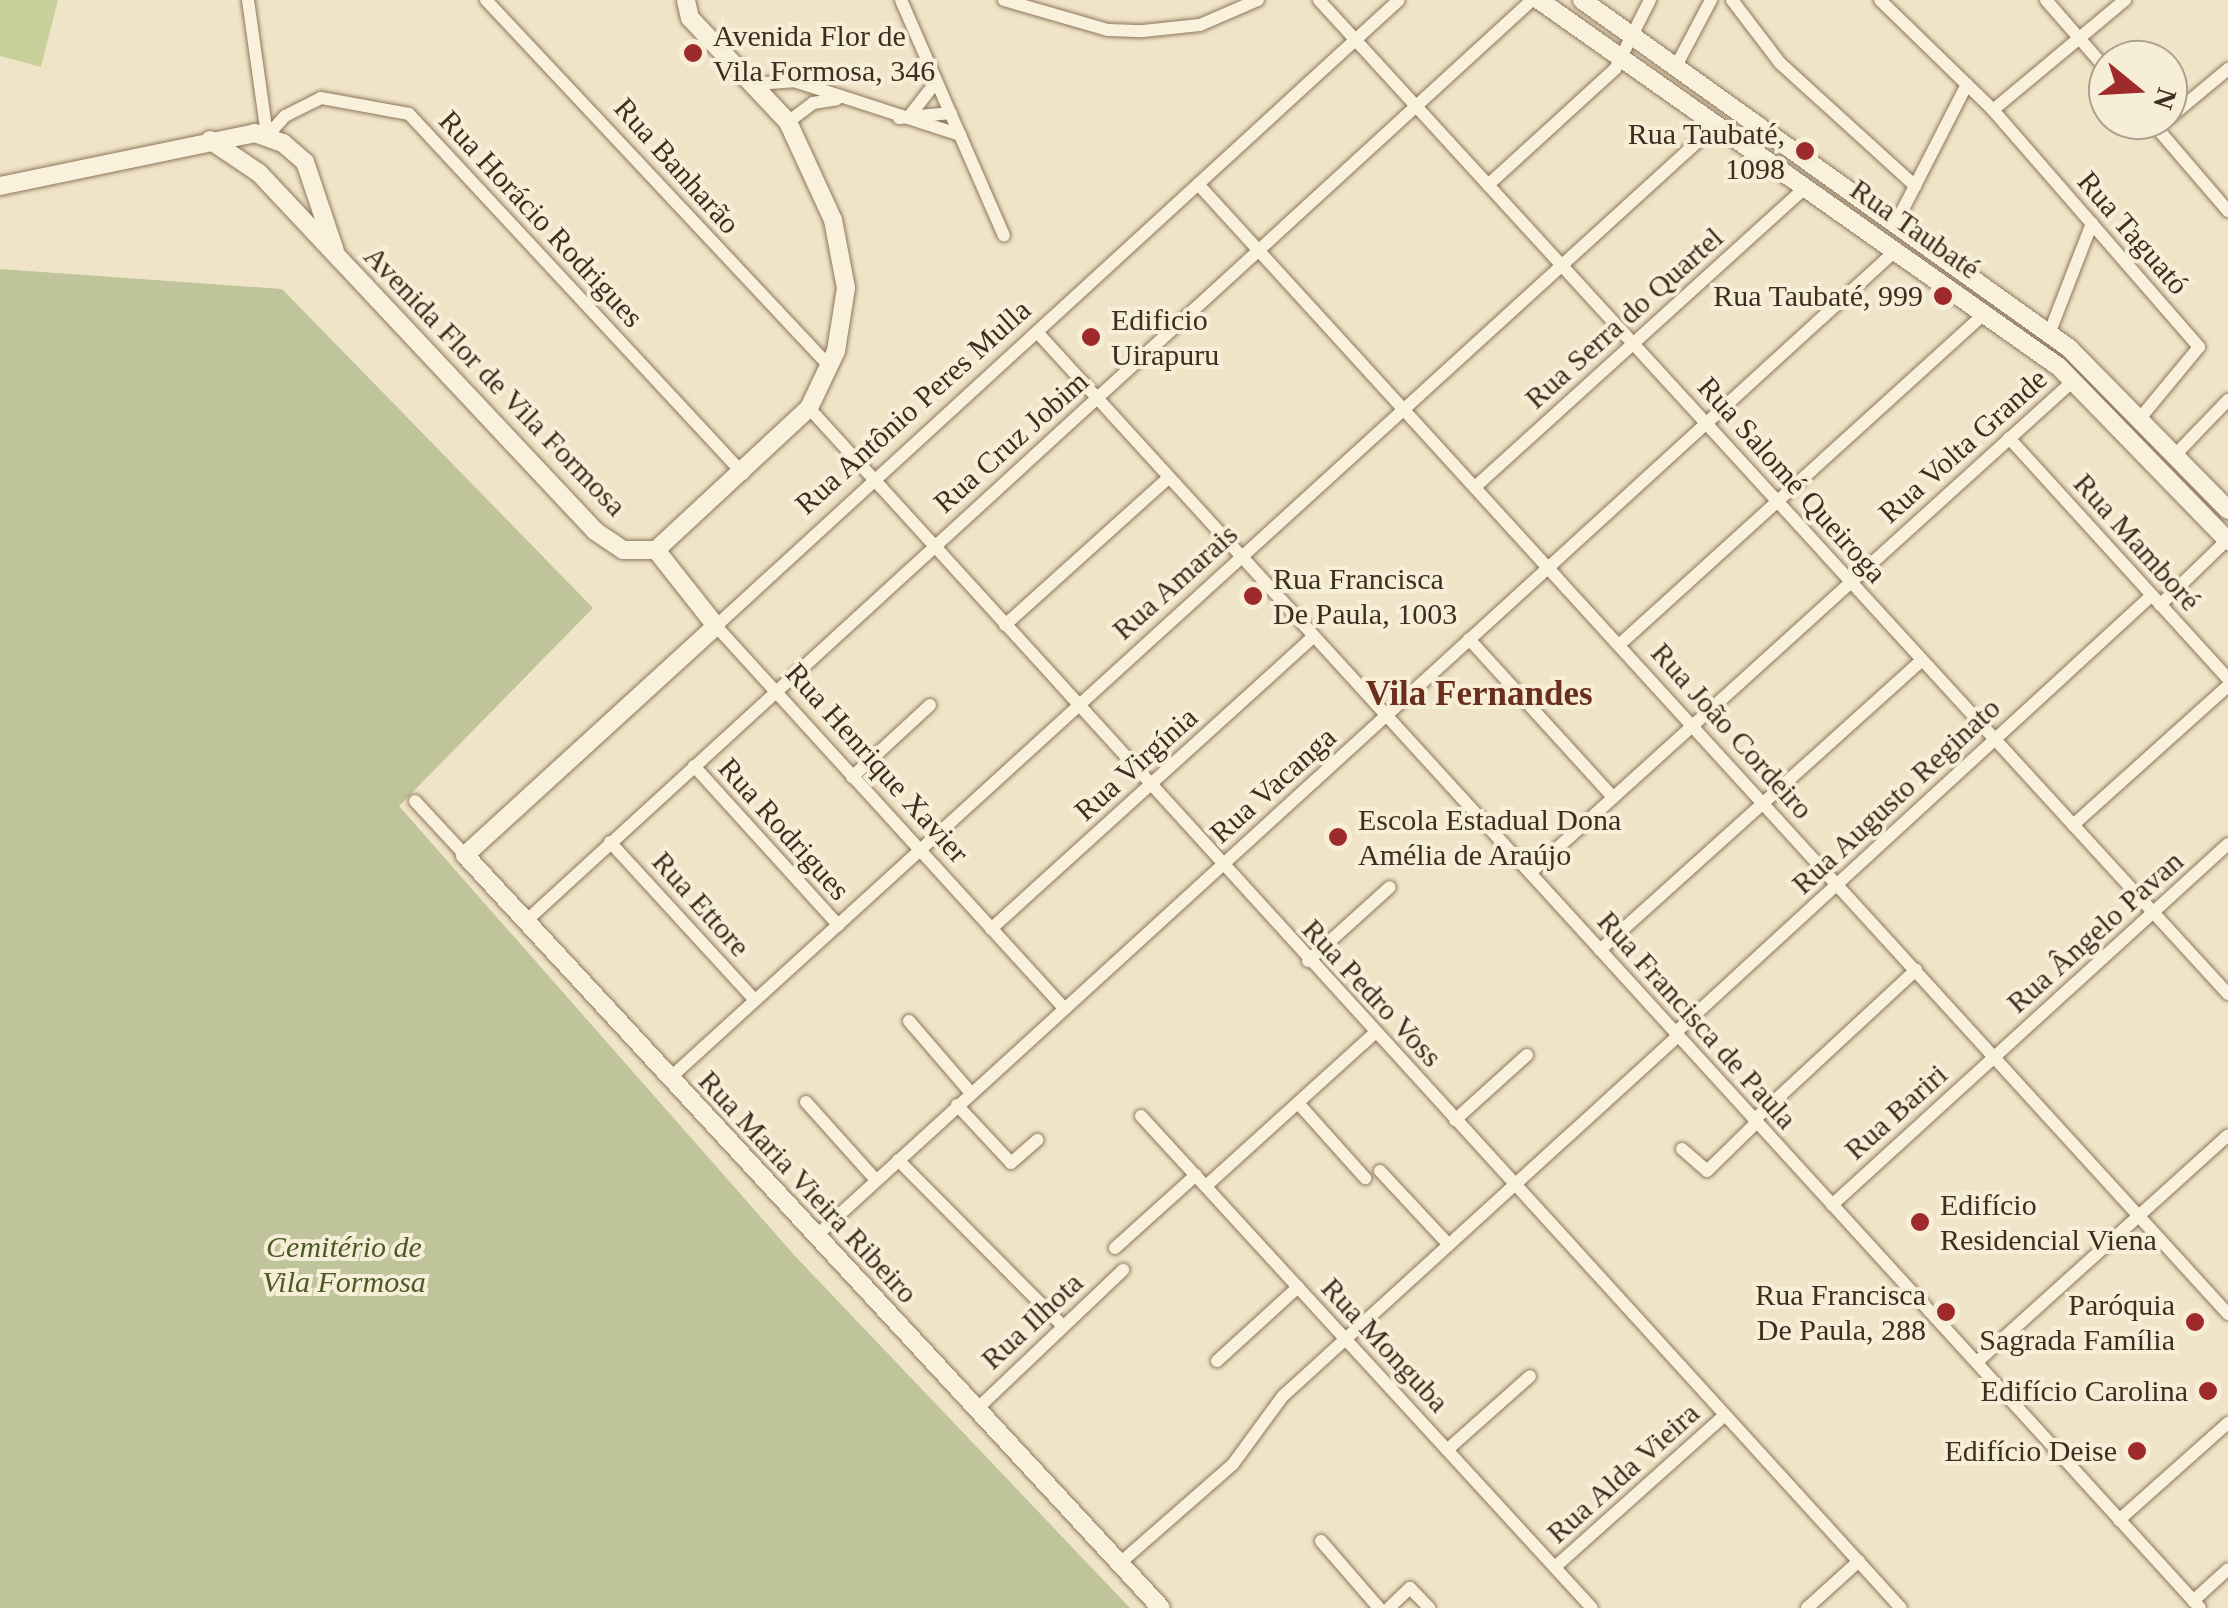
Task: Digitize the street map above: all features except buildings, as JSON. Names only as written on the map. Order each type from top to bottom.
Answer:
[{"type":"street","points":[[248,0],[267,136],[259,173]]},
{"type":"street","name":"Rua Banharão","points":[[486,0],[830,368]]},
{"type":"street","points":[[656,550],[743,474],[809,408],[830,368],[846,288],[841,252],[820,184],[788,122],[688,9],[673,0]]},
{"type":"street","points":[[902,0],[1004,236]]},
{"type":"street","points":[[1004,0],[1108,30],[1143,31],[1200,26],[1258,0]]},
{"type":"street","name":"Rua Salomé Queiroga","points":[[1319,0],[2226,988]]},
{"type":"street","name":"Rua Antônio Peres Mulla","points":[[465,855],[1399,0]]},
{"type":"street","name":"Rua Taubaté","points":[[1535,0],[1806,186],[2074,380],[2228,540]]},
{"type":"street","name":"Rua Cruz Jobim","points":[[526,920],[1535,0]]},
{"type":"street","name":"Rua Taubaté","points":[[1582,0],[1635,34],[1675,68],[2049,334],[2141,416],[2228,510]]},
{"type":"street","points":[[1488,184],[1620,60],[1650,0]]},
{"type":"street","points":[[1675,68],[1712,0]]},
{"type":"street","points":[[1732,0],[1780,63],[1915,186]]},
{"type":"street","name":"Rua Taguató","points":[[1880,0],[1993,110],[2200,349],[2141,416]]},
{"type":"street","points":[[2046,0],[2088,48]]},
{"type":"street","points":[[1993,110],[2125,0]]},
{"type":"street","points":[[2188,101],[2228,70]]},
{"type":"street","points":[[756,84],[794,81],[896,118],[960,135]]},
{"type":"street","points":[[911,114],[936,82]]},
{"type":"street","points":[[1895,225],[1967,84]]},
{"type":"street","name":"Rua Horácio Rodrigues","points":[[267,136],[285,116],[321,98],[365,101],[408,114],[743,474]]},
{"type":"street","points":[[788,122],[813,103],[840,98]]},
{"type":"street","points":[[896,118],[951,113]]},
{"type":"street","name":"Rua Amarais","points":[[670,1078],[1716,126]]},
{"type":"street","points":[[0,186],[242,132],[267,136]]},
{"type":"street","name":"Avenida Flor de Vila Formosa","points":[[267,136],[294,150],[318,186],[337,256]]},
{"type":"street","name":"Avenida Flor de Vila Formosa","points":[[210,140],[259,173],[278,192],[595,531],[623,550],[656,550]]},
{"type":"street","points":[[2174,140],[2228,211]]},
{"type":"street","name":"Rua João Cordeiro","points":[[1198,184],[2228,1314]]},
{"type":"street","points":[[278,192],[305,202],[318,186]]},
{"type":"street","name":"Rua Serra do Quartel","points":[[1475,487],[1806,186]]},
{"type":"street","points":[[2049,334],[2092,224]]},
{"type":"street","name":"Rua Vacanga","points":[[816,1236],[1896,250]]},
{"type":"street","points":[[1619,645],[1985,313]]},
{"type":"street","name":"Rua Francisca de Paula","points":[[1037,332],[2197,1604]]},
{"type":"street","name":"Rua Volta Grande","points":[[1530,873],[2074,380]]},
{"type":"street","points":[[2177,453],[2228,400]]},
{"type":"street","name":"Rua Pedro Voss","points":[[809,408],[1901,1608]]},
{"type":"street","name":"Rua Mamboré","points":[[2009,438],[2228,683]]},
{"type":"street","points":[[1005,625],[1168,478]]},
{"type":"street","name":"Rua Augusto Reginato","points":[[1120,1563],[1233,1464],[1264,1416],[1345,1339],[1994,739],[2228,540]]},
{"type":"street","name":"Rua Henrique Xavier","points":[[656,550],[774,692],[1064,1007]]},
{"type":"street","name":"Rua Virgínia","points":[[991,929],[1313,637]]},
{"type":"street","points":[[1470,639],[1613,798]]},
{"type":"street","points":[[1600,950],[1922,660]]},
{"type":"street","points":[[2073,825],[2228,683]]},
{"type":"street","points":[[852,777],[930,706]]},
{"type":"street","name":"Rua Rodrigues","points":[[694,766],[838,925]]},
{"type":"street","name":"Rua Maria Vieira Ribeiro","points":[[415,802],[1161,1608]]},
{"type":"street","name":"Rua Ettore","points":[[610,842],[755,1000]]},
{"type":"street","name":"Rua Ângelo Pavan","points":[[1995,1056],[2228,844]]},
{"type":"street","points":[[1308,960],[1390,887]]},
{"type":"street","points":[[1682,1149],[1708,1171],[1755,1121],[1916,970]]},
{"type":"street","points":[[909,1021],[971,1092]]},
{"type":"street","points":[[1206,1186],[1375,1033]]},
{"type":"street","points":[[1455,1120],[1527,1056]]},
{"type":"street","name":"Rua Bariri","points":[[1832,1205],[1995,1056]]},
{"type":"street","points":[[806,1102],[876,1180]]},
{"type":"street","points":[[1298,1102],[1365,1178]]},
{"type":"street","points":[[957,1105],[1010,1163],[1037,1140]]},
{"type":"street","name":"Rua Monguba","points":[[1141,1116],[1592,1608]]},
{"type":"street","points":[[1977,1362],[2228,1135]]},
{"type":"street","points":[[898,1160],[1063,1326]]},
{"type":"street","points":[[1380,1171],[1449,1245]]},
{"type":"street","points":[[1115,1248],[1196,1175]]},
{"type":"street","name":"Rua Ilhota","points":[[977,1409],[1123,1270]]},
{"type":"street","points":[[1216,1361],[1298,1287]]},
{"type":"street","points":[[1448,1450],[1530,1376]]},
{"type":"street","name":"Rua Alda Vieira","points":[[1555,1567],[1725,1415]]},
{"type":"street","points":[[2119,1520],[2228,1423]]},
{"type":"street","points":[[1320,1541],[1380,1608]]},
{"type":"street","points":[[1808,1608],[1858,1561]]},
{"type":"street","points":[[2197,1604],[2228,1569]]},
{"type":"street","points":[[1389,1608],[1410,1588],[1429,1608]]},
{"type":"green space","points":[[0,0],[58,0],[41,67],[0,56]]},
{"type":"green space","name":"Cemitério de Vila Formosa","points":[[0,269],[282,289],[593,608],[399,806],[795,1256],[1130,1608],[0,1608]]},
{"type":"place","name":"Avenida Flor de Vila Formosa, 346","points":[[693,53]]},
{"type":"place","name":"Rua Taubaté, 1098","points":[[1805,151]]},
{"type":"place","name":"Rua Taubaté, 999","points":[[1943,296]]},
{"type":"place","name":"Edificio Uirapuru","points":[[1091,337]]},
{"type":"place","name":"Rua Francisca De Paula, 1003","points":[[1253,596]]},
{"type":"place","name":"Escola Estadual Dona Amélia de Araújo","points":[[1338,837]]},
{"type":"place","name":"Edifício Residencial Viena","points":[[1920,1222]]},
{"type":"place","name":"Rua Francisca De Paula, 288","points":[[1946,1312]]},
{"type":"place","name":"Paróquia Sagrada Família","points":[[2195,1322]]},
{"type":"place","name":"Edifício Carolina","points":[[2208,1391]]},
{"type":"place","name":"Edifício Deise","points":[[2137,1451]]},
{"type":"district","name":"Vila Fernandes","points":[[1479,694]]}]
